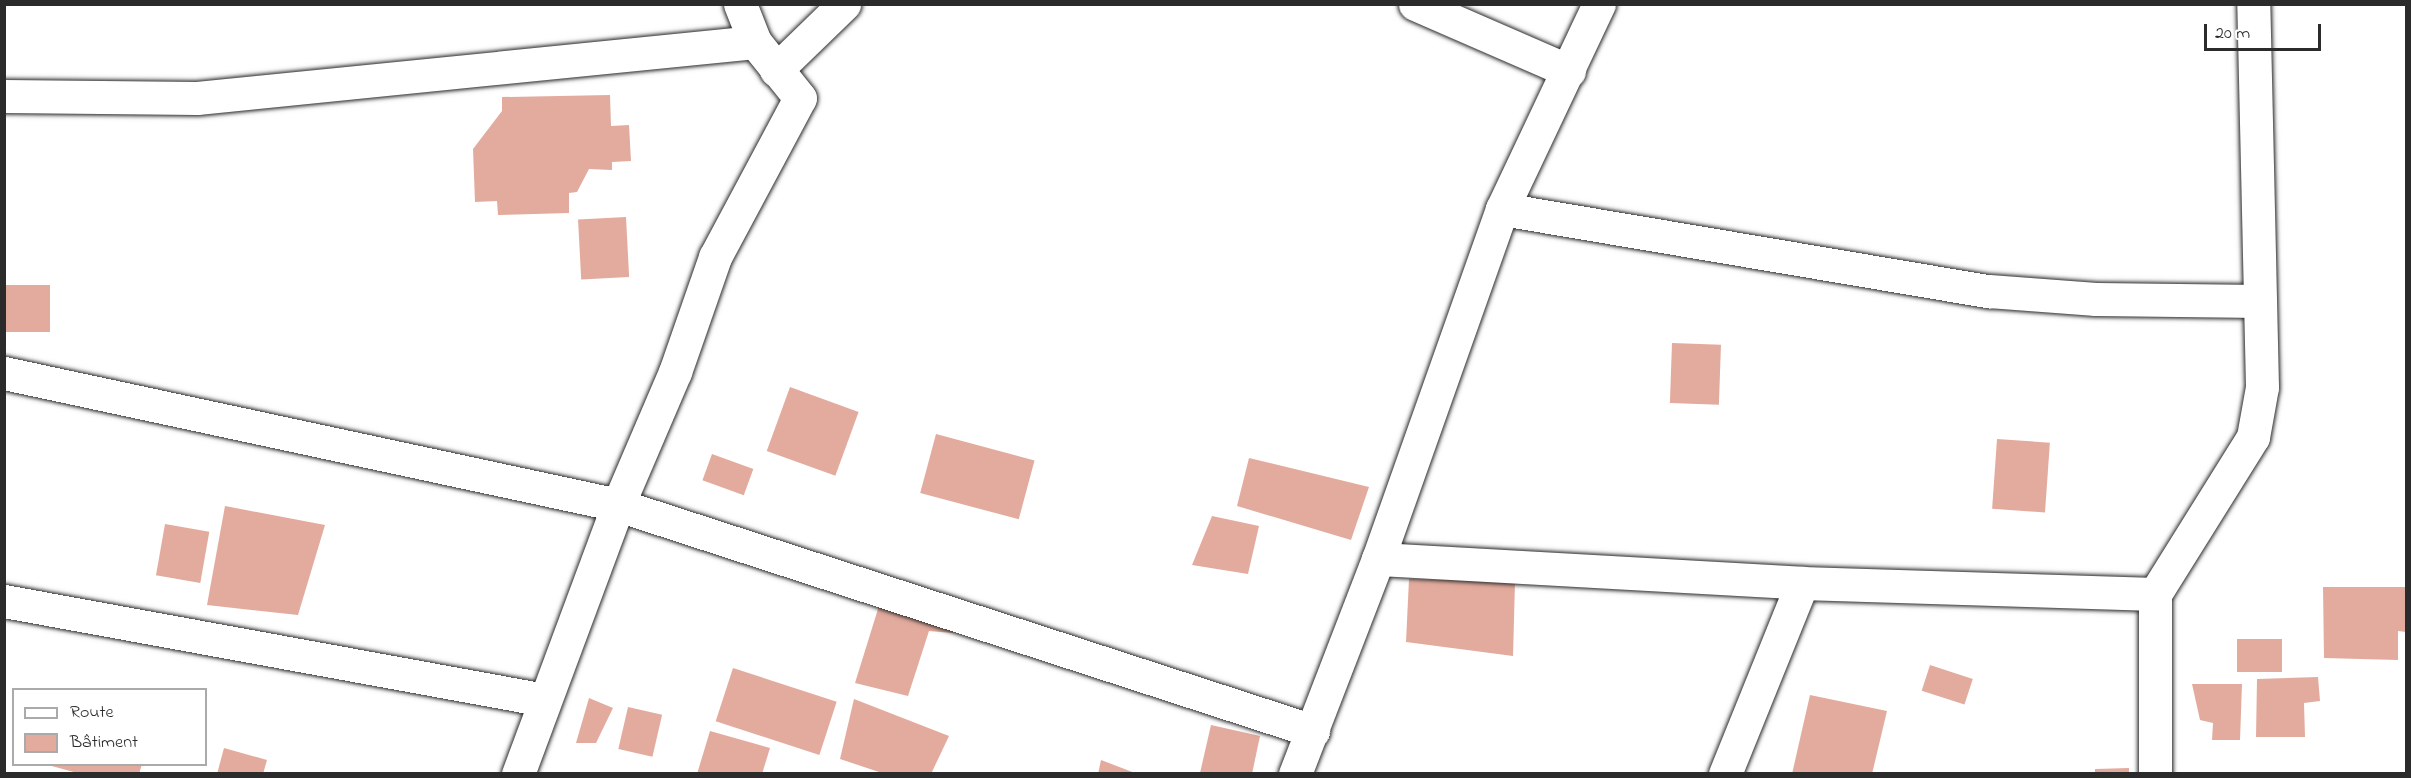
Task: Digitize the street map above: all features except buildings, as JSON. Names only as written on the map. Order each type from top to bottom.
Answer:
[{"type":"street","points":[[518,774],[618,505],[675,372],[715,257],[800,98],[755,42],[740,4]]},
{"type":"street","points":[[776,70],[844,4]]},
{"type":"street","points":[[1415,4],[1569,71]]},
{"type":"street","points":[[1295,774],[1378,559],[1502,209],[1599,4]]},
{"type":"street","points":[[2155,774],[2155,594],[2253,437],[2262,387],[2253,4]]},
{"type":"street","points":[[4,96],[196,98],[755,42]]},
{"type":"street","points":[[1502,209],[1989,291],[2096,299],[2260,301]]},
{"type":"street","points":[[4,373],[618,505],[1313,731]]},
{"type":"street","points":[[1378,559],[1802,583],[2155,594]]},
{"type":"street","points":[[1725,774],[1802,583]]},
{"type":"street","points":[[4,601],[545,700]]}]
